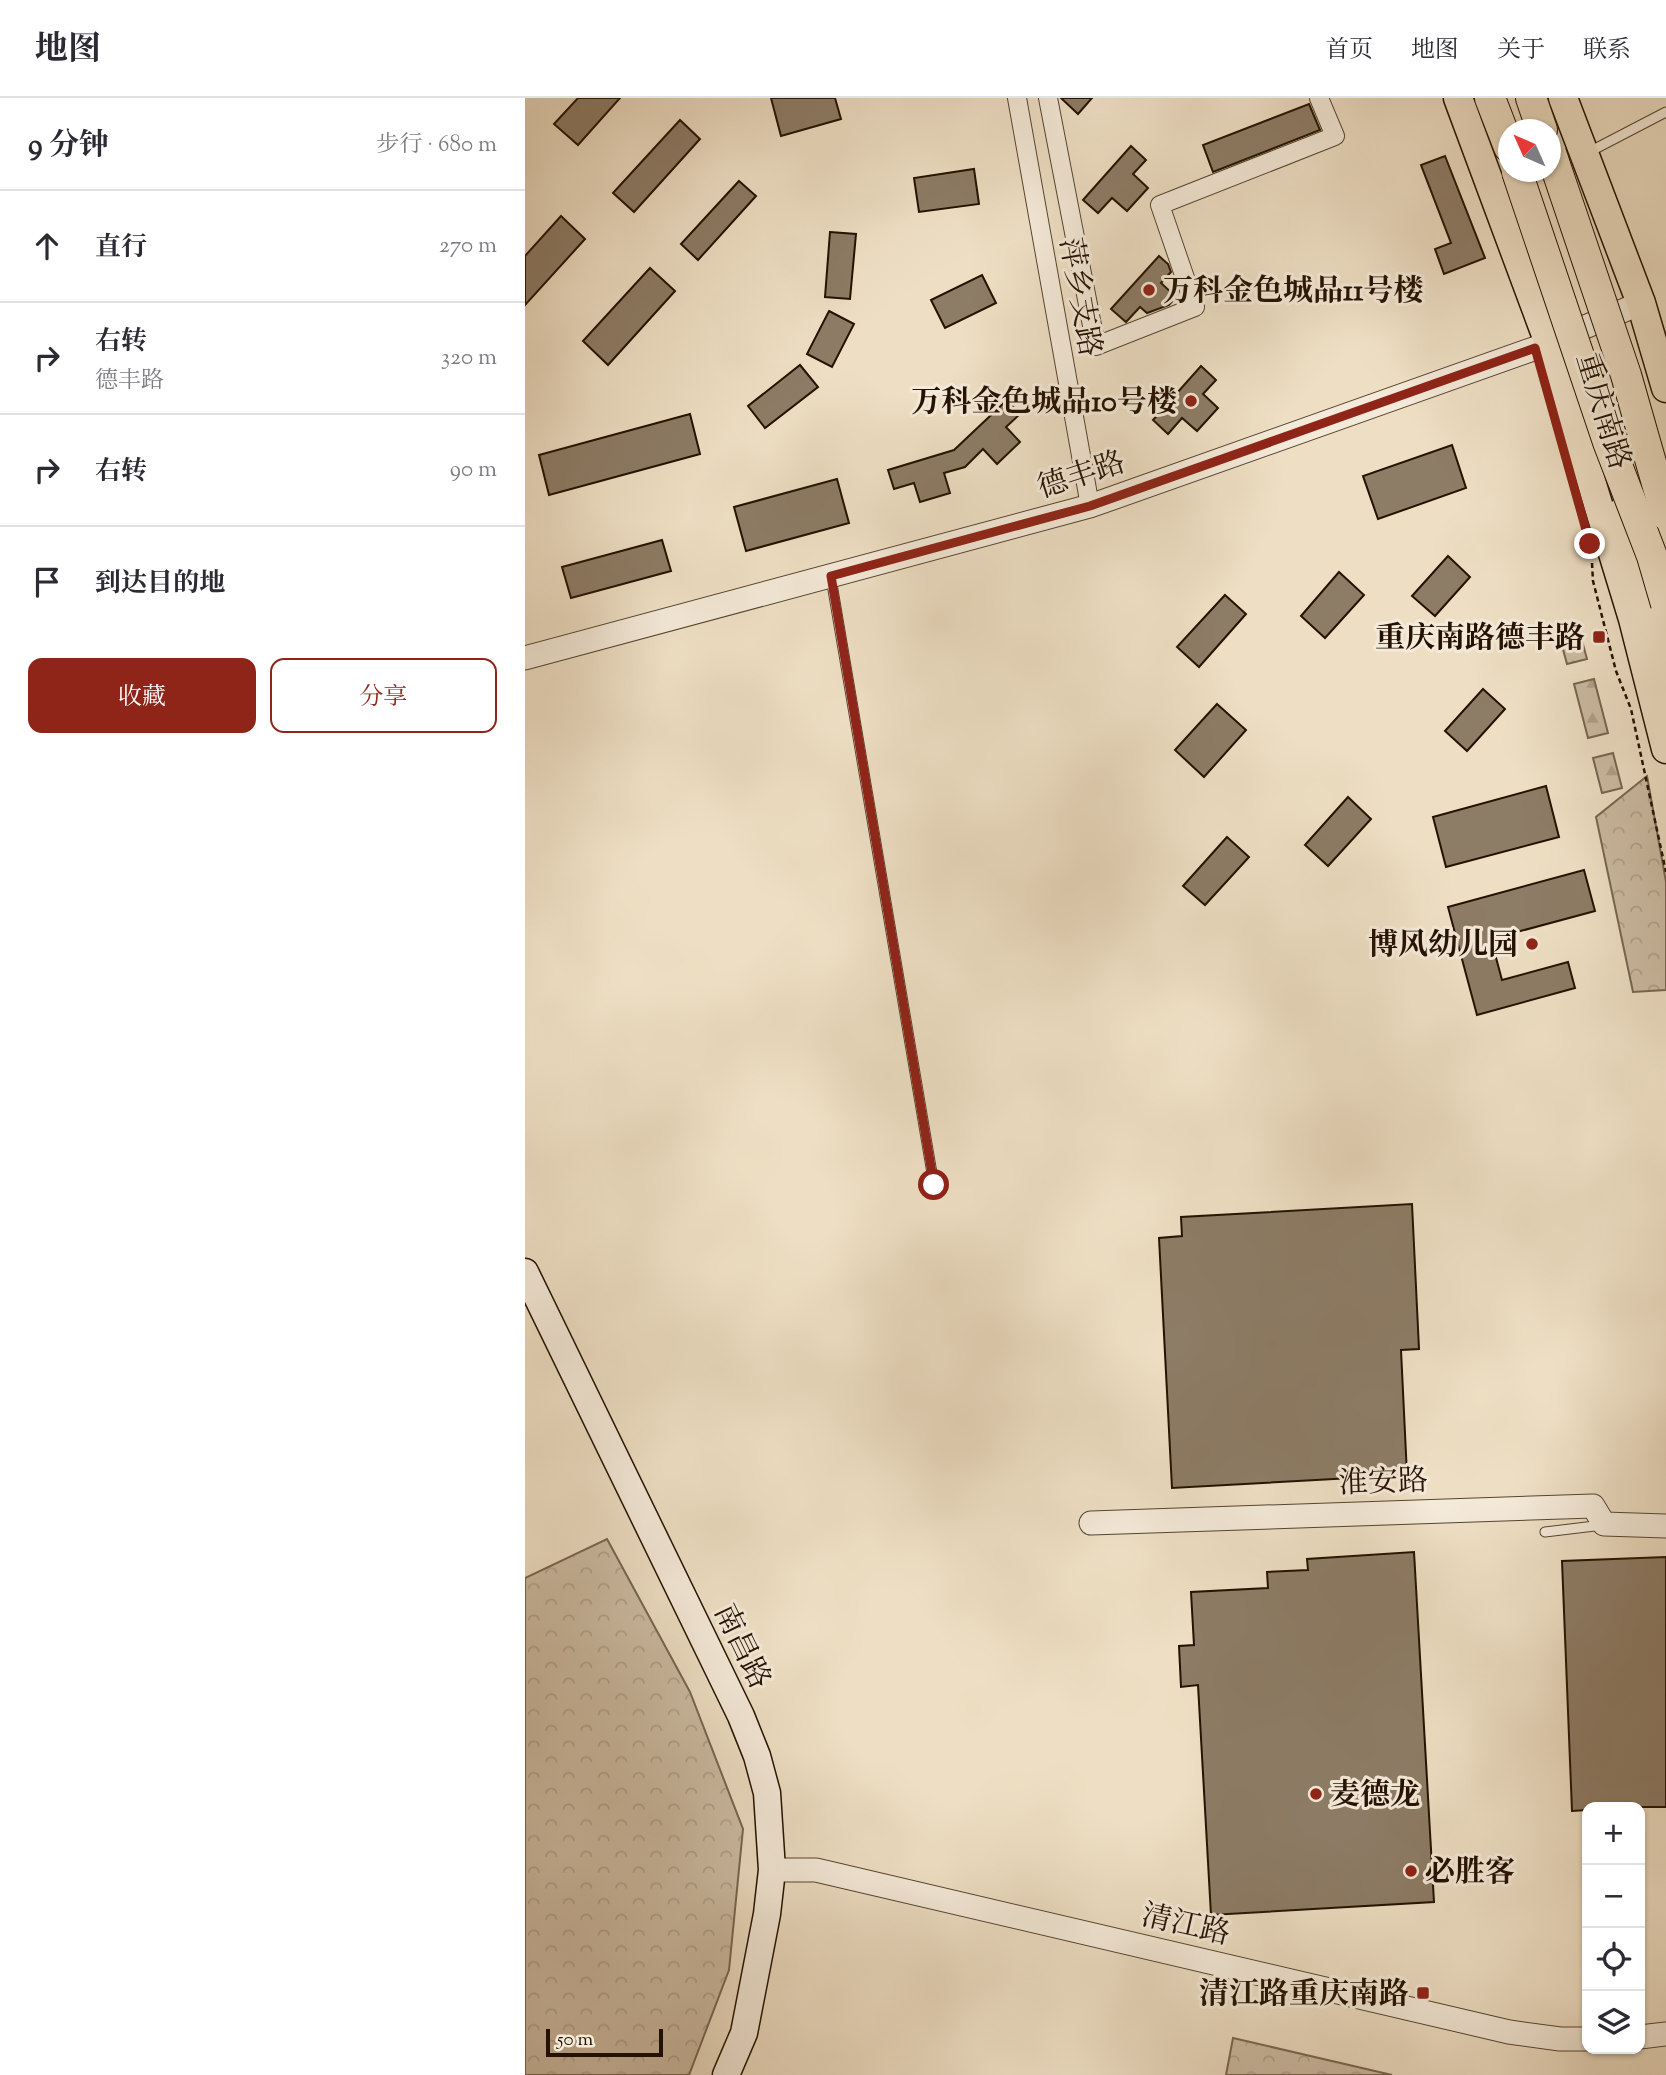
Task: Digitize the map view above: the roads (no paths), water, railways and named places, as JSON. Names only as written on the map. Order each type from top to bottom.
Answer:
[{"type":"highway","points":[[1490,98],[1498,119]]},
{"type":"highway","points":[[1531,98],[1538,119]]},
{"type":"highway","points":[[1520,182],[1608,442],[1652,556],[1666,604]]},
{"type":"highway","points":[[1561,182],[1626,375],[1666,515]]},
{"type":"highway","points":[[1626,375],[1666,464]]},
{"type":"highway","points":[[1608,442],[1666,678]]},
{"type":"main road","name":"重庆南路","points":[[1458,98],[1549,343],[1633,619],[1666,749]]},
{"type":"main road","points":[[1563,98],[1641,303],[1666,388]]},
{"type":"main road","name":"南昌路","points":[[525,1272],[745,1726],[767,1793],[772,1870],[768,1914],[744,2033],[726,2075]]},
{"type":"street","points":[[1018,103],[1048,98],[1096,346],[1195,307],[1160,205],[1335,136],[1319,98]]},
{"type":"street","name":"萍乡支路","points":[[1018,103],[1090,506]]},
{"type":"street","name":"德丰路","points":[[525,658],[1090,506],[1549,343],[1641,303]]},
{"type":"street","name":"淮安路","points":[[1091,1523],[1593,1506],[1604,1524]]},
{"type":"street","points":[[1604,1524],[1666,1526]]},
{"type":"street","name":"清江路","points":[[772,1870],[816,1870],[1509,2032],[1582,2039]]},
{"type":"street","points":[[1645,2036],[1666,2034]]},
{"type":"lane","points":[[1584,154],[1666,112]]},
{"type":"lane","points":[[831,576],[934,1185]]},
{"type":"lane","points":[[1545,1532],[1604,1524]]},
{"type":"place","name":"万科金色城品11号楼","points":[[1149,290]]},
{"type":"place","name":"万科金色城品10号楼","points":[[1191,401]]},
{"type":"place","name":"重庆南路德丰路","points":[[1599,637]]},
{"type":"place","name":"博风幼儿园","points":[[1532,944]]},
{"type":"place","name":"麦德龙","points":[[1316,1794]]},
{"type":"place","name":"必胜客","points":[[1411,1871]]},
{"type":"place","name":"清江路重庆南路","points":[[1423,1993]]}]
